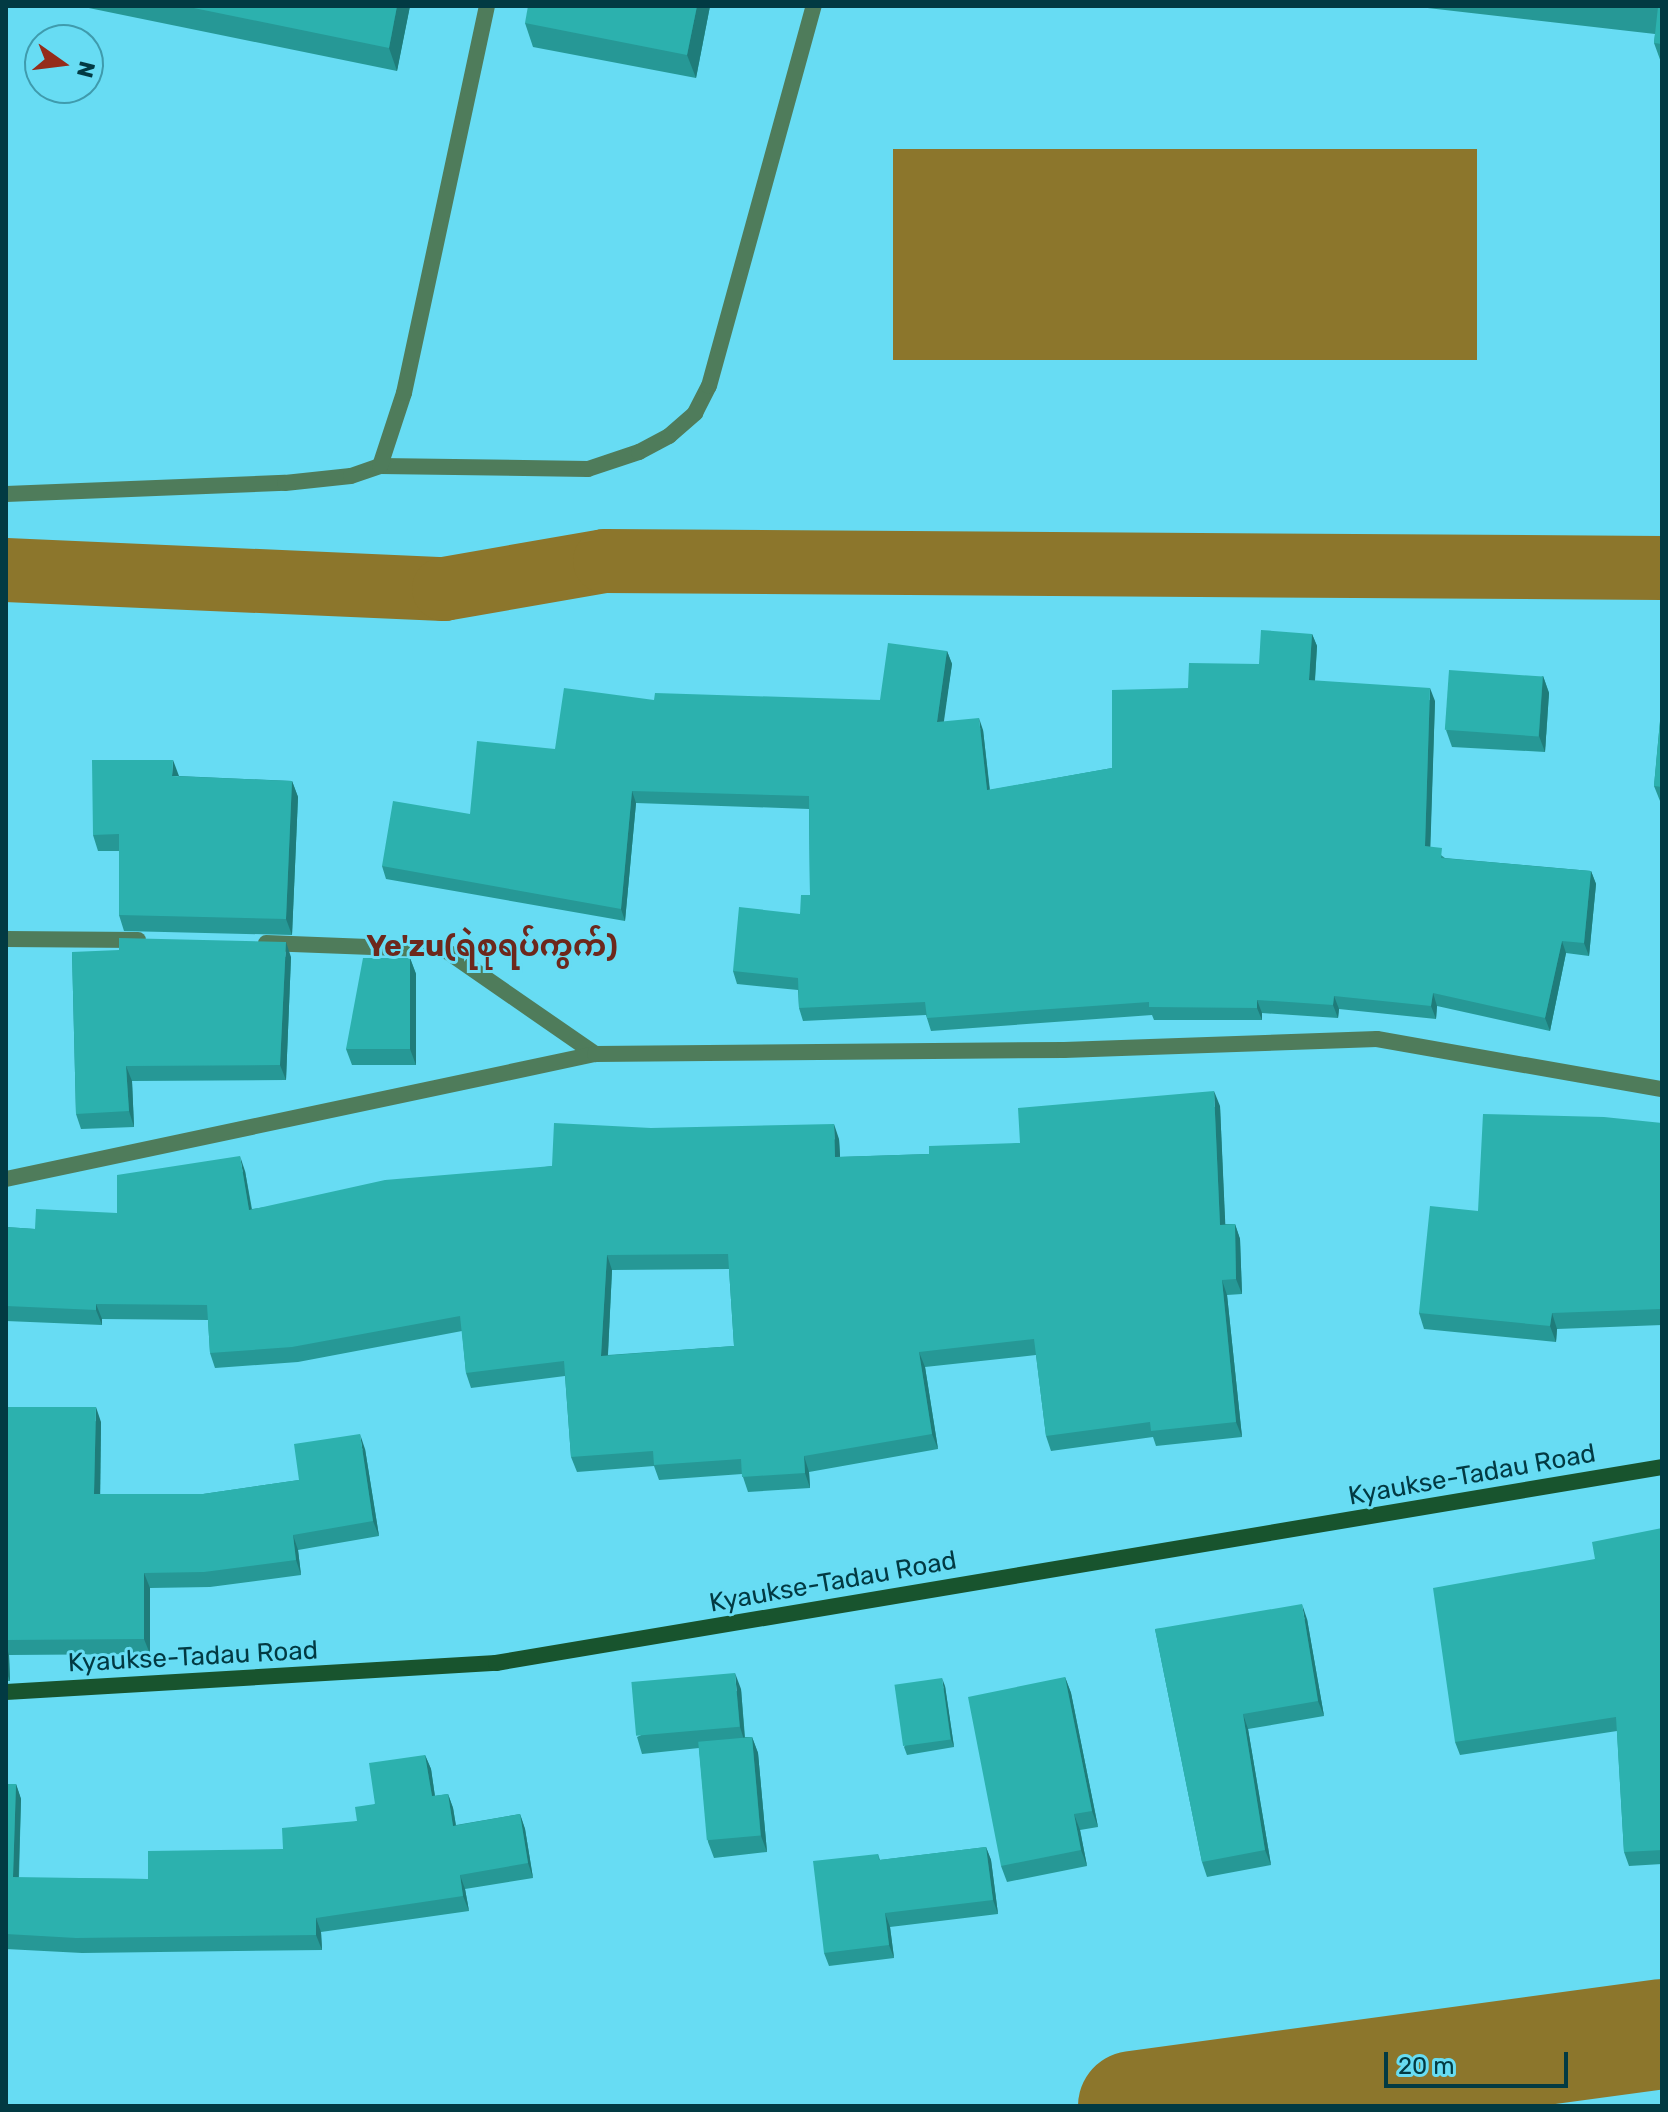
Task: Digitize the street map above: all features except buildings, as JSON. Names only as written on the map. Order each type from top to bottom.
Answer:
[{"type":"main road","name":"Kyaukse-Tadau Road","points":[[6,1692],[496,1663],[1662,1467]]},
{"type":"street","points":[[380,466],[404,393],[487,6]]},
{"type":"street","points":[[6,494],[285,483],[351,476],[380,466],[588,469],[649,447],[695,413],[709,386],[814,6]]},
{"type":"street","points":[[6,939],[152,940]]},
{"type":"street","points":[[243,943],[445,950],[595,1054]]},
{"type":"street","points":[[6,1179],[595,1054],[1064,1050],[1377,1039],[1662,1089]]},
{"type":"shaded area","points":[[893,149],[1477,149],[1477,360],[893,360]]},
{"type":"waterway","points":[[6,570],[444,589],[605,561],[1662,568]]},
{"type":"waterway","points":[[1133,2106],[1662,2034]]},
{"type":"district","name":"Ye'zu(ရဲစုရပ်ကွက်)","points":[[492,946]]}]
